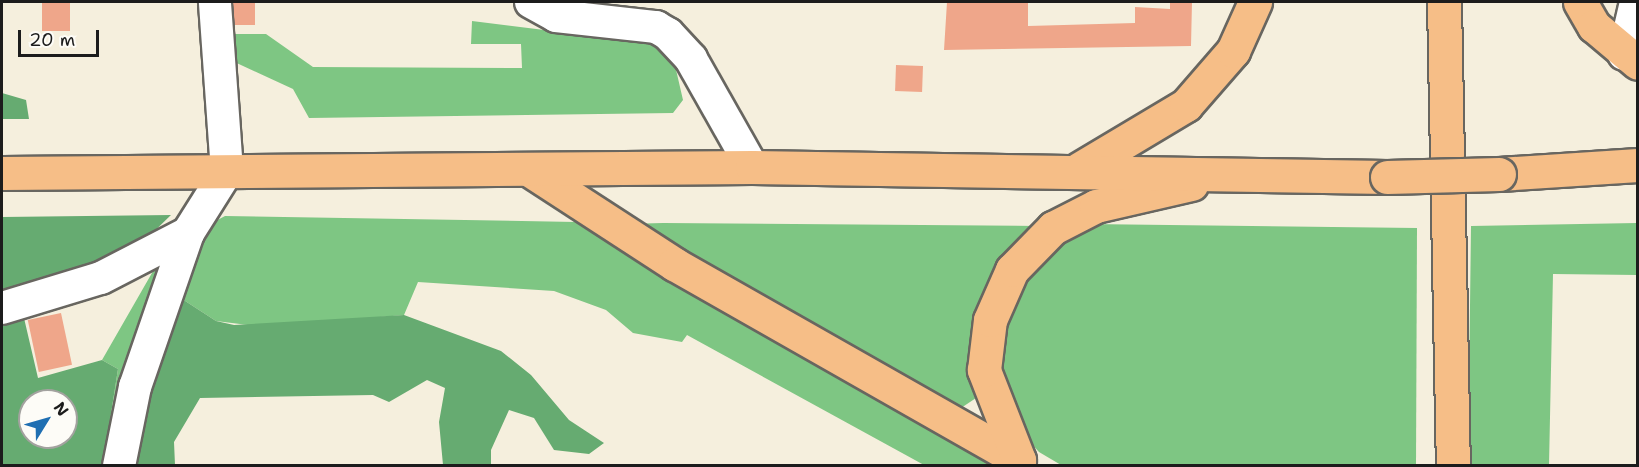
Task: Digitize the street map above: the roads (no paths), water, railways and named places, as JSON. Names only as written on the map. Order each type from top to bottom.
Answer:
[{"type":"main road","points":[[1078,169],[1186,105],[1233,51],[1255,2]]},
{"type":"main road","points":[[1444,2],[1453,465]]},
{"type":"main road","points":[[1580,2],[1594,26],[1631,58]]},
{"type":"main road","points":[[2,173],[531,171],[752,167],[1078,169],[1387,177],[1498,174],[1638,165]]},
{"type":"main road","points":[[531,171],[674,264],[1024,463]]},
{"type":"main road","points":[[1024,463],[984,370],[990,320],[1012,270],[1053,228],[1096,206],[1236,174]]},
{"type":"street","points":[[119,465],[135,387],[188,233],[227,171],[215,2]]},
{"type":"street","points":[[531,2],[556,16],[656,27],[668,34],[691,59],[752,167]]},
{"type":"street","points":[[1631,58],[1636,2]]},
{"type":"street","points":[[2,308],[101,278],[188,233]]}]
